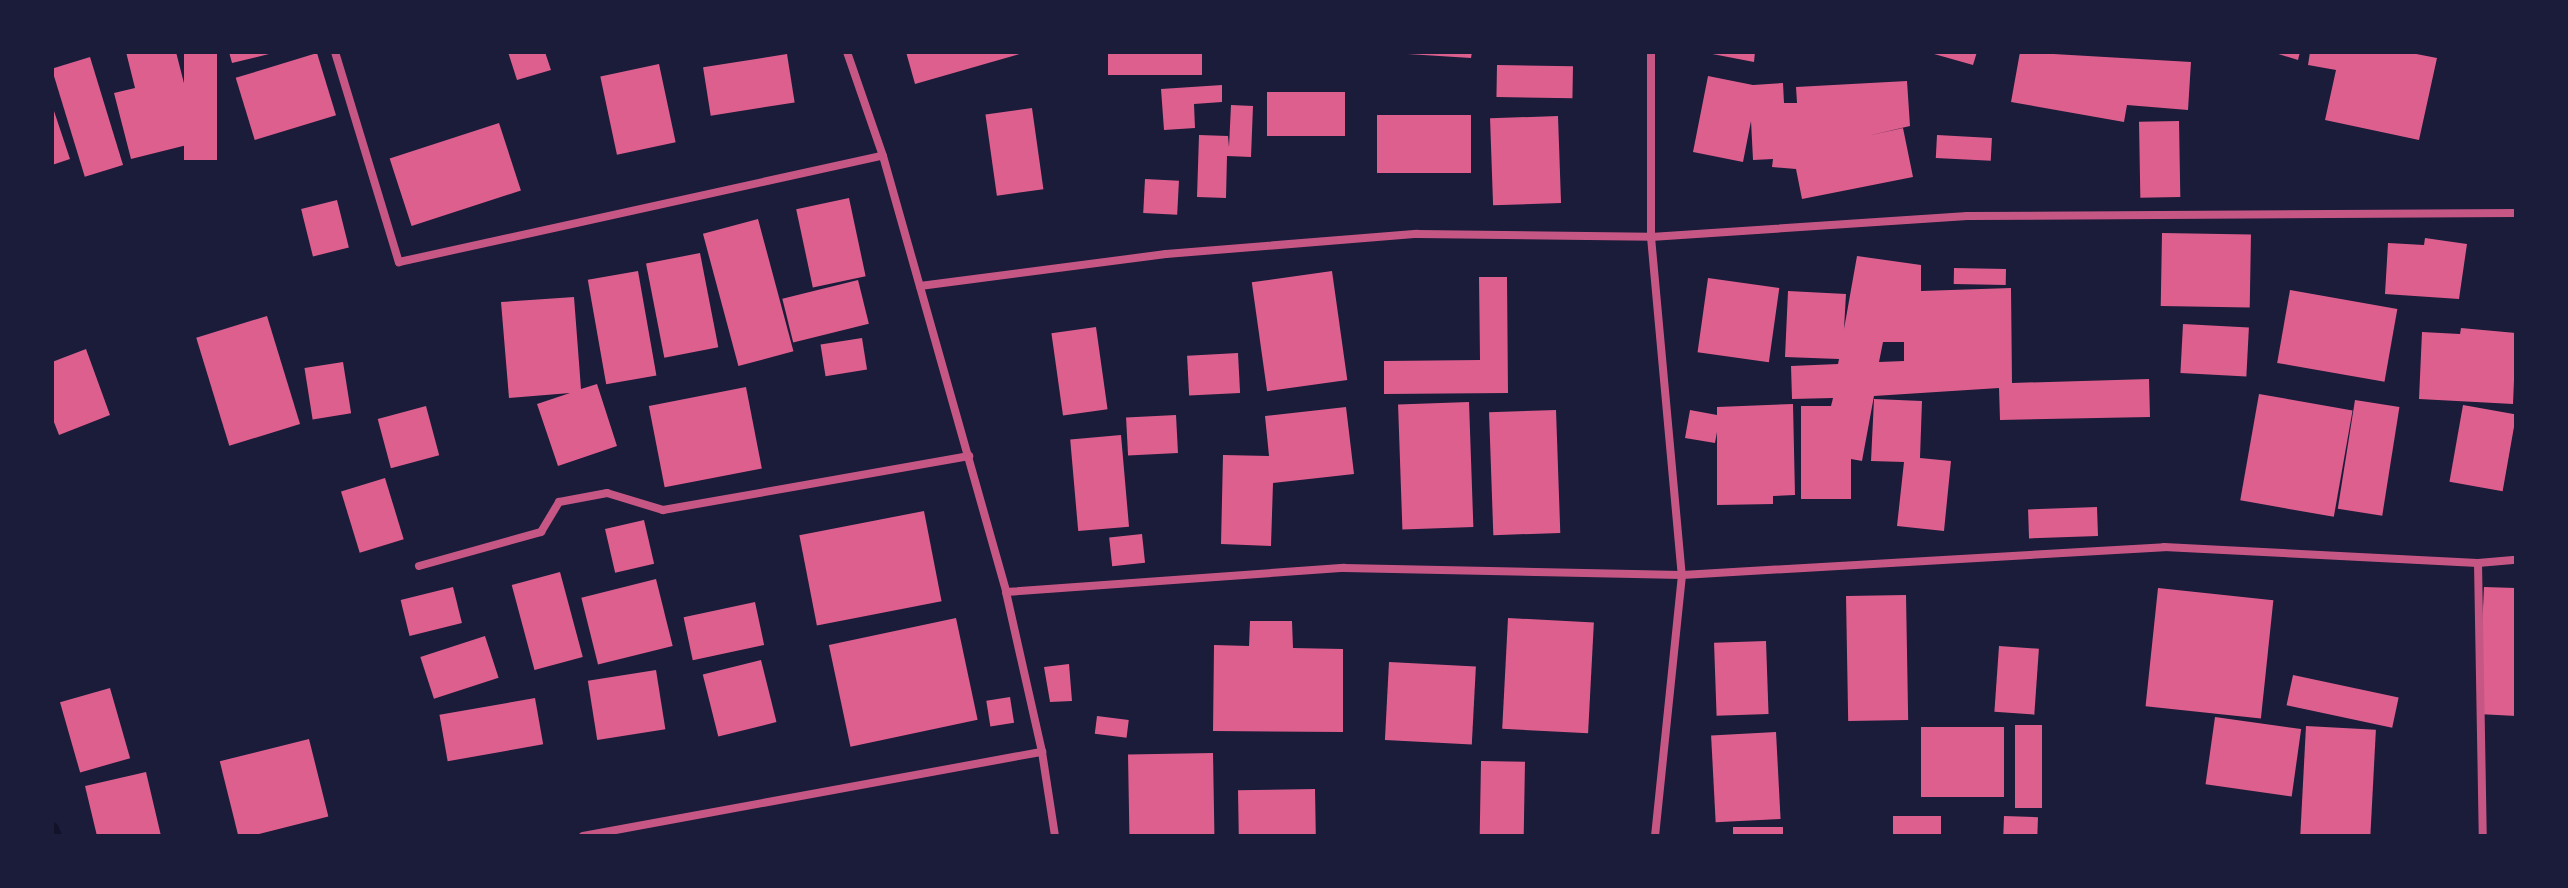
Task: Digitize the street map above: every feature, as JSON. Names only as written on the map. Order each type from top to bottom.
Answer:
[{"type":"street","points":[[335,52],[399,262],[883,156]]},
{"type":"street","points":[[847,52],[883,156],[1006,592],[1042,752],[1055,836]]},
{"type":"street","points":[[1651,52],[1651,237],[1682,575],[1655,836]]},
{"type":"street","points":[[920,286],[1166,254],[1417,234],[1651,237],[1967,216],[2516,213]]},
{"type":"street","points":[[419,566],[541,532],[559,502],[607,493],[663,510],[969,456]]},
{"type":"street","points":[[1006,592],[1344,568],[1682,575],[2164,547],[2478,563],[2516,560]]},
{"type":"street","points":[[2478,563],[2483,836]]},
{"type":"street","points":[[583,836],[1042,752]]},
{"type":"building","points":[[126,52],[176,52],[199,142],[131,159],[114,93],[135,88]]},
{"type":"building","points":[[184,52],[217,52],[217,160],[184,160]]},
{"type":"building","points":[[229,52],[273,52],[273,53],[232,63]]},
{"type":"building","points":[[508,52],[545,52],[551,70],[517,80]]},
{"type":"building","points":[[906,52],[1022,52],[1023,53],[915,84]]},
{"type":"building","points":[[1108,52],[1202,52],[1202,75],[1108,75]]},
{"type":"building","points":[[1376,52],[1472,52],[1471,58]]},
{"type":"building","points":[[1702,52],[1755,52],[1754,62]]},
{"type":"building","points":[[1927,52],[1977,52],[1973,65]]},
{"type":"building","points":[[2020,52],[2191,62],[2188,110],[2127,105],[2124,122],[2011,102]]},
{"type":"building","points":[[2272,52],[2300,52],[2298,60]]},
{"type":"building","points":[[2310,52],[2406,52],[2437,58],[2419,140],[2325,120],[2336,70],[2308,65]]},
{"type":"building","points":[[317,53],[336,115],[255,140],[236,78]]},
{"type":"building","points":[[787,54],[795,102],[711,116],[703,67]]},
{"type":"building","points":[[90,57],[123,165],[85,177],[52,69]]},
{"type":"building","points":[[659,64],[676,142],[617,155],[600,76]]},
{"type":"building","points":[[1497,65],[1573,66],[1572,98],[1496,97]]},
{"type":"building","points":[[1708,76],[1753,85],[1783,83],[1784,103],[1797,103],[1796,87],[1907,81],[1910,126],[1867,136],[1903,128],[1913,177],[1802,199],[1796,169],[1772,167],[1773,159],[1753,160],[1751,121],[1743,162],[1693,152]]},
{"type":"building","points":[[1222,85],[1222,102],[1194,104],[1195,128],[1164,130],[1161,89]]},
{"type":"building","points":[[1267,92],[1345,92],[1345,136],[1267,136]]},
{"type":"building","points":[[52,105],[70,159],[52,165]]},
{"type":"building","points":[[1231,105],[1253,106],[1251,157],[1227,156],[1226,198],[1197,197],[1199,135],[1228,136],[1229,147]]},
{"type":"building","points":[[1032,108],[1043,189],[997,196],[985,115]]},
{"type":"building","points":[[1377,115],[1471,115],[1471,173],[1377,173]]},
{"type":"building","points":[[1558,116],[1561,203],[1493,205],[1490,118]]},
{"type":"building","points":[[2179,121],[2180,197],[2140,198],[2139,122]]},
{"type":"building","points":[[499,123],[521,191],[412,226],[390,159]]},
{"type":"building","points":[[1937,135],[1992,138],[1991,161],[1936,158]]},
{"type":"building","points":[[1145,179],[1179,181],[1177,215],[1143,213]]},
{"type":"building","points":[[849,198],[866,276],[813,287],[796,209]]},
{"type":"building","points":[[337,200],[349,248],[313,256],[301,209]]},
{"type":"building","points":[[758,219],[793,351],[738,366],[703,234]]},
{"type":"building","points":[[2162,233],[2251,235],[2250,308],[2161,306]]},
{"type":"building","points":[[2425,238],[2467,244],[2459,299],[2385,294],[2388,243],[2424,245]]},
{"type":"building","points":[[700,253],[718,347],[664,358],[646,263]]},
{"type":"building","points":[[1857,256],[1921,265],[1921,291],[2011,288],[2012,383],[2149,379],[2150,417],[2000,420],[1999,388],[1874,396],[1862,461],[1851,459],[1851,499],[1801,499],[1801,406],[1831,406],[1833,398],[1792,399],[1791,366],[1838,364],[1839,359],[1785,357],[1788,291],[1846,294],[1844,329]],"holes":[[[1883,342],[1904,342],[1904,361],[1879,362]]]},
{"type":"building","points":[[1954,268],[2006,269],[2006,285],[1954,284]]},
{"type":"building","points":[[638,271],[656,375],[606,384],[588,280]]},
{"type":"building","points":[[1332,271],[1347,380],[1267,391],[1252,282]]},
{"type":"building","points":[[1479,277],[1507,277],[1508,393],[1384,394],[1384,361],[1480,360]]},
{"type":"building","points":[[1708,278],[1779,288],[1769,362],[1698,352]]},
{"type":"building","points":[[858,280],[869,324],[793,343],[782,299]]},
{"type":"building","points":[[2290,290],[2397,309],[2384,382],[2277,363]]},
{"type":"building","points":[[574,297],[581,389],[597,384],[617,446],[558,466],[537,404],[570,393],[509,398],[501,302]]},
{"type":"building","points":[[267,316],[300,424],[229,446],[196,338]]},
{"type":"building","points":[[2183,324],[2249,327],[2246,376],[2180,373]]},
{"type":"building","points":[[1096,327],[1108,409],[1063,415],[1051,333]]},
{"type":"building","points":[[2461,328],[2516,333],[2513,404],[2419,399],[2422,332],[2460,334]]},
{"type":"building","points":[[862,338],[867,370],[826,376],[821,345]]},
{"type":"building","points":[[86,349],[110,415],[59,435],[52,417],[52,362]]},
{"type":"building","points":[[1238,353],[1240,393],[1189,396],[1187,356]]},
{"type":"building","points":[[343,362],[351,413],[313,419],[304,368]]},
{"type":"building","points":[[746,387],[762,468],[665,487],[649,406]]},
{"type":"building","points":[[2259,394],[2353,410],[2334,517],[2240,500]]},
{"type":"building","points":[[1874,399],[1922,401],[1920,458],[1951,461],[1944,531],[1897,526],[1904,462],[1871,461]]},
{"type":"building","points":[[2355,400],[2399,407],[2382,516],[2338,509]]},
{"type":"building","points":[[1469,402],[1473,527],[1402,529],[1398,404]]},
{"type":"building","points":[[1793,404],[1795,495],[1773,496],[1773,504],[1717,505],[1717,432],[1715,443],[1685,438],[1690,410],[1717,415],[1717,407]]},
{"type":"building","points":[[2463,405],[2516,414],[2503,491],[2449,482]]},
{"type":"building","points":[[426,406],[439,455],[391,468],[378,419]]},
{"type":"building","points":[[1346,407],[1354,474],[1273,483],[1271,546],[1221,544],[1223,455],[1269,456],[1265,416]]},
{"type":"building","points":[[1556,410],[1560,533],[1493,535],[1489,412]]},
{"type":"building","points":[[1176,415],[1178,453],[1128,456],[1126,418]]},
{"type":"building","points":[[1121,435],[1129,527],[1078,531],[1070,439]]},
{"type":"building","points":[[385,478],[404,539],[360,553],[341,491]]},
{"type":"building","points":[[2097,507],[2098,536],[2029,538],[2028,509]]},
{"type":"building","points":[[924,511],[942,601],[817,626],[799,535]]},
{"type":"building","points":[[644,520],[654,564],[615,573],[605,529]]},
{"type":"building","points":[[1142,534],[1145,563],[1112,566],[1109,537]]},
{"type":"building","points":[[560,572],[583,657],[534,670],[512,585]]},
{"type":"building","points":[[656,579],[673,646],[598,665],[581,598]]},
{"type":"building","points":[[453,587],[462,623],[410,636],[401,600]]},
{"type":"building","points":[[2484,587],[2516,588],[2516,716],[2478,714]]},
{"type":"building","points":[[2158,588],[2273,600],[2261,718],[2146,706]]},
{"type":"building","points":[[1906,595],[1908,720],[1848,721],[1846,596]]},
{"type":"building","points":[[755,602],[764,645],[693,660],[684,617]]},
{"type":"building","points":[[956,618],[978,720],[850,747],[829,645]]},
{"type":"building","points":[[1508,618],[1594,623],[1588,733],[1502,729]]},
{"type":"building","points":[[1250,621],[1292,621],[1293,648],[1343,649],[1343,732],[1213,731],[1214,645],[1249,646]]},
{"type":"building","points":[[485,636],[499,678],[434,699],[420,657]]},
{"type":"building","points":[[1766,641],[1769,714],[1717,716],[1714,643]]},
{"type":"building","points":[[1999,646],[2039,649],[2034,715],[1994,712]]},
{"type":"building","points":[[761,660],[776,722],[718,737],[703,675]]},
{"type":"building","points":[[1389,662],[1476,667],[1472,744],[1385,740]]},
{"type":"building","points":[[1069,664],[1072,701],[1050,702],[1044,667]]},
{"type":"building","points":[[656,670],[665,729],[597,740],[588,681]]},
{"type":"building","points":[[2293,675],[2399,697],[2392,728],[2287,705]]},
{"type":"building","points":[[110,688],[130,758],[80,773],[60,702]]},
{"type":"building","points":[[1010,697],[1014,723],[990,726],[986,701]]},
{"type":"building","points":[[535,698],[543,744],[448,761],[439,715]]},
{"type":"building","points":[[1097,716],[1129,720],[1127,738],[1095,734]]},
{"type":"building","points":[[2215,717],[2301,729],[2292,796],[2206,784]]},
{"type":"building","points":[[2015,725],[2042,725],[2042,808],[2015,808]]},
{"type":"building","points":[[2306,726],[2376,730],[2370,836],[2300,836]]},
{"type":"building","points":[[1921,727],[2004,727],[2004,797],[1921,797]]},
{"type":"building","points":[[1776,732],[1781,819],[1716,822],[1711,735]]},
{"type":"building","points":[[309,739],[328,817],[251,836],[238,836],[220,761]]},
{"type":"building","points":[[1213,753],[1214,836],[1129,836],[1128,754]]},
{"type":"building","points":[[1481,761],[1525,762],[1524,836],[1480,836]]},
{"type":"building","points":[[146,772],[161,836],[97,836],[85,786]]},
{"type":"building","points":[[1315,789],[1316,836],[1239,836],[1238,790]]},
{"type":"building","points":[[1893,816],[1941,816],[1941,836],[1893,836]]},
{"type":"building","points":[[2004,816],[2038,817],[2037,836],[2003,836]]},
{"type":"building","points":[[1733,827],[1783,827],[1783,836],[1733,836]]},
{"type":"waterway","points":[[52,829],[55,836]]}]
